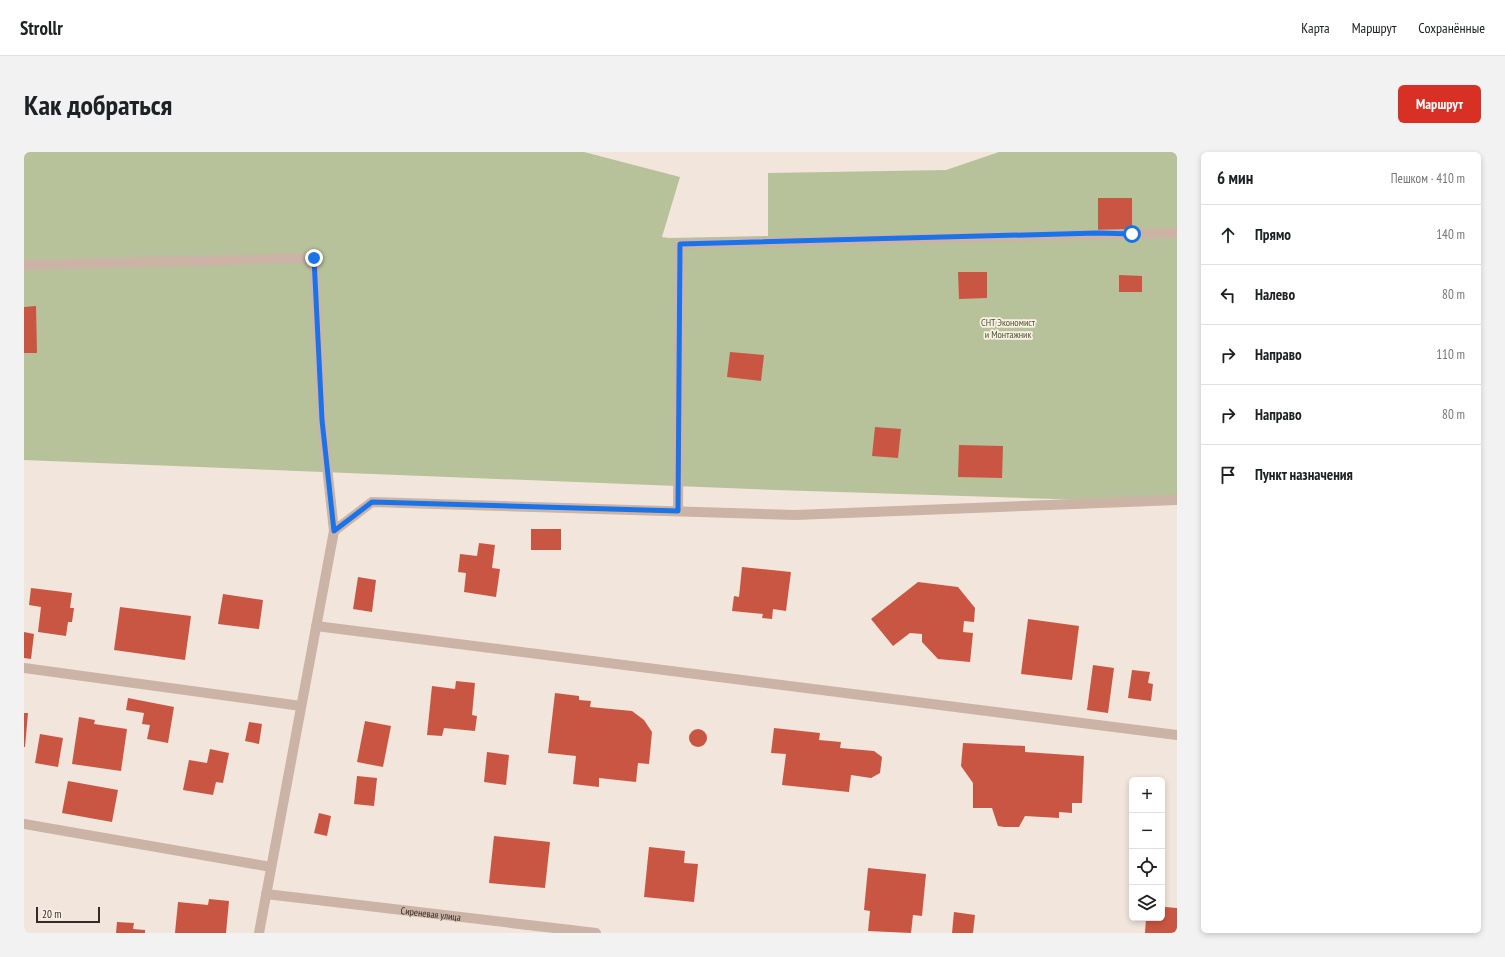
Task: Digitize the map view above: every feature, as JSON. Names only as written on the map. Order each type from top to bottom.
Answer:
[{"type":"street","points":[[678,511],[680,244],[1177,232]]},
{"type":"street","points":[[24,265],[314,258],[322,420],[334,531],[259,933]]},
{"type":"street","points":[[334,531],[372,502],[795,515],[1177,500]]},
{"type":"street","points":[[316,626],[1177,735]]},
{"type":"street","points":[[24,668],[301,706]]},
{"type":"street","points":[[24,824],[271,867]]},
{"type":"street","name":"Сиреневая улица","points":[[266,894],[596,933]]},
{"type":"green space","name":"СНТ Экономист и Монтажник","points":[[24,152],[584,152],[680,177],[662,237],[669,238],[768,236],[768,173],[946,170],[999,152],[1177,152],[1177,503],[776,490],[24,460]]},
{"type":"building","points":[[1098,198],[1132,198],[1132,234],[1098,233]]},
{"type":"building","points":[[958,272],[987,272],[987,298],[959,299]]},
{"type":"building","points":[[1119,275],[1142,276],[1142,292],[1119,292]]},
{"type":"building","points":[[36,306],[37,353],[24,353],[24,307]]},
{"type":"building","points":[[730,352],[764,355],[761,381],[727,377]]},
{"type":"building","points":[[875,427],[901,429],[898,458],[872,456]]},
{"type":"building","points":[[959,445],[1003,446],[1002,478],[958,477]]},
{"type":"building","points":[[531,529],[561,529],[561,550],[531,550]]},
{"type":"building","points":[[479,543],[495,545],[492,568],[500,569],[496,597],[464,592],[466,573],[458,572],[460,554],[477,556]]},
{"type":"building","points":[[742,567],[791,572],[786,611],[773,609],[772,619],[762,618],[763,614],[732,611],[734,596],[739,597]]},
{"type":"building","points":[[358,577],[376,580],[372,612],[353,609]]},
{"type":"building","points":[[918,582],[958,587],[975,608],[974,622],[964,621],[963,632],[973,633],[970,662],[938,659],[922,642],[922,634],[910,633],[893,646],[871,619]]},
{"type":"building","points":[[31,588],[72,593],[70,608],[74,608],[72,622],[68,622],[66,636],[38,632],[41,607],[29,605]]},
{"type":"building","points":[[223,594],[263,600],[259,629],[218,624]]},
{"type":"building","points":[[120,607],[191,616],[185,660],[114,650]]},
{"type":"building","points":[[1028,619],[1079,626],[1072,680],[1021,674]]},
{"type":"building","points":[[24,632],[34,634],[31,659],[24,658]]},
{"type":"building","points":[[1093,665],[1114,668],[1108,713],[1087,710]]},
{"type":"building","points":[[1132,670],[1150,672],[1148,683],[1153,684],[1151,701],[1128,698]]},
{"type":"building","points":[[456,681],[475,683],[472,715],[477,716],[475,731],[444,728],[442,736],[427,735],[432,686],[455,689]]},
{"type":"building","points":[[555,693],[579,696],[579,700],[591,701],[590,707],[632,711],[644,720],[652,732],[649,764],[638,763],[636,782],[599,778],[599,787],[573,784],[576,756],[548,753]]},
{"type":"building","points":[[128,698],[174,707],[168,743],[147,739],[150,725],[142,724],[144,713],[126,710]]},
{"type":"building","points":[[24,713],[28,713],[25,747],[24,747]]},
{"type":"building","points":[[79,717],[95,720],[94,724],[127,729],[121,771],[72,764]]},
{"type":"building","points":[[365,721],[391,726],[383,767],[357,762]]},
{"type":"building","points":[[249,722],[262,724],[259,744],[245,741]]},
{"type":"building","points":[[774,728],[820,733],[819,740],[841,742],[840,748],[874,751],[882,757],[880,773],[871,778],[851,775],[849,792],[782,785],[786,754],[771,753]]},
{"type":"building","points":[[698,729],[704,732],[707,738],[704,744],[698,747],[692,744],[689,738],[692,732]]},
{"type":"building","points":[[40,734],[63,738],[58,767],[35,763]]},
{"type":"building","points":[[963,743],[1025,746],[1025,752],[1084,756],[1082,803],[1072,803],[1072,813],[1059,812],[1059,818],[1025,816],[1019,827],[998,826],[992,808],[973,808],[973,783],[961,766]]},
{"type":"building","points":[[210,749],[229,753],[223,783],[216,782],[213,795],[183,790],[189,760],[207,763]]},
{"type":"building","points":[[487,752],[509,755],[506,785],[484,782]]},
{"type":"building","points":[[357,776],[377,778],[374,806],[354,804]]},
{"type":"building","points":[[68,781],[118,790],[112,822],[62,813]]},
{"type":"building","points":[[319,813],[331,816],[327,836],[314,833]]},
{"type":"building","points":[[494,836],[550,842],[545,888],[489,883]]},
{"type":"building","points":[[649,847],[685,851],[684,863],[698,864],[694,902],[644,897]]},
{"type":"building","points":[[868,868],[926,874],[922,916],[913,915],[911,933],[868,931],[870,911],[864,910]]},
{"type":"building","points":[[209,899],[229,901],[226,933],[175,933],[178,902],[208,905]]},
{"type":"building","points":[[1165,907],[1177,908],[1177,933],[1145,933],[1146,921],[1165,921]]},
{"type":"building","points":[[954,912],[975,915],[973,933],[952,933]]},
{"type":"building","points":[[117,922],[134,923],[133,929],[145,930],[145,933],[116,933]]},
{"type":"route","points":[[314,258],[322,420],[334,531],[372,502],[678,511],[680,244],[1098,233],[1132,234]]}]
